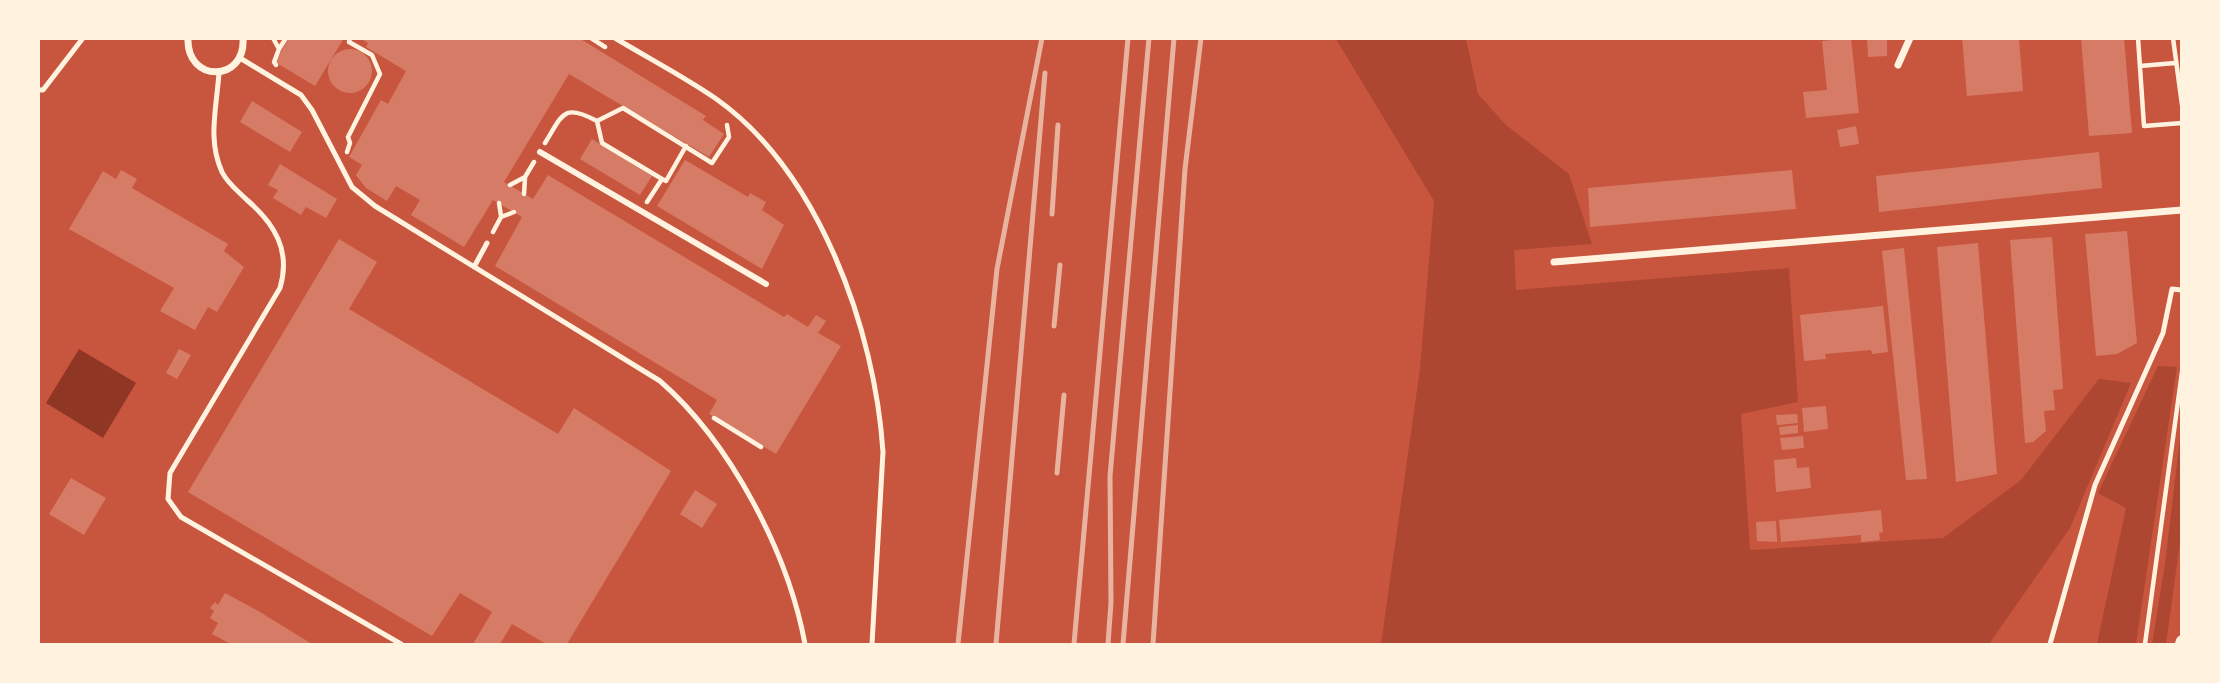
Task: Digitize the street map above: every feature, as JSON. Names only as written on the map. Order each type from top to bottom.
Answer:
[{"type":"street","points":[[180,38],[188,39],[195,64],[210,72],[228,70],[240,58],[243,38]]},
{"type":"street","points":[[1898,65],[1910,38]]},
{"type":"street","points":[[540,152],[766,284]]},
{"type":"street","points":[[1554,262],[2182,210]]},
{"type":"lane","points":[[38,90],[43,90],[83,38]]},
{"type":"lane","points":[[615,38],[716,99],[743,122],[785,170],[828,239],[870,359],[880,416],[883,452],[872,645]]},
{"type":"lane","points":[[240,58],[301,95],[313,110],[352,187],[375,206],[660,381],[701,422],[757,513],[792,587],[805,645]]},
{"type":"lane","points":[[219,72],[212,139],[218,160],[228,183],[275,227],[280,240],[284,275],[280,288],[170,473],[169,499],[181,517],[401,645]]},
{"type":"lane","points":[[474,267],[487,243]]},
{"type":"lane","points":[[2050,645],[2095,485],[2163,333],[2172,289],[2182,290]]},
{"type":"path","points":[[279,49],[286,38]]},
{"type":"path","points":[[346,156],[351,143],[348,137],[380,74],[372,55],[349,42],[351,38]]},
{"type":"path","points":[[591,38],[609,50]]},
{"type":"path","points":[[2137,38],[2144,126],[2182,123]]},
{"type":"path","points":[[2173,38],[2182,105]]},
{"type":"path","points":[[2140,66],[2175,62]]},
{"type":"path","points":[[597,121],[623,108],[712,163],[729,137],[727,124],[720,117]]},
{"type":"path","points":[[524,194],[525,177],[562,114],[568,111],[578,111],[597,121],[602,144],[666,181],[686,146]]},
{"type":"path","points":[[510,185],[525,177]]},
{"type":"path","points":[[642,211],[662,178]]},
{"type":"path","points":[[487,243],[501,217],[499,204]]},
{"type":"path","points":[[501,217],[514,212]]},
{"type":"path","points":[[2145,645],[2182,372]]},
{"type":"shaded area","points":[[1336,39],[1466,39],[1478,94],[1506,125],[1569,174],[1592,244],[1514,250],[1516,290],[1789,268],[1798,402],[1741,414],[1750,550],[1943,538],[2021,480],[2099,379],[2131,383],[2070,528],[1989,644],[1381,644],[1420,369],[1434,201]]},
{"type":"shaded area","points":[[79,349],[136,383],[103,438],[46,403]]},
{"type":"shaded area","points":[[2158,366],[2177,367],[2136,644],[2097,644],[2126,508],[2098,493]]},
{"type":"shaded area","points":[[2181,430],[2181,535],[2166,644],[2152,644],[2165,564]]},
{"type":"building","points":[[289,38],[344,38],[315,86],[275,62]]},
{"type":"building","points":[[360,38],[579,38],[706,116],[703,120],[724,134],[709,157],[569,74],[504,182],[533,199],[548,175],[784,317],[787,314],[808,327],[816,315],[826,321],[818,333],[841,346],[776,454],[709,414],[717,400],[495,266],[522,217],[493,200],[464,247],[411,215],[420,200],[396,186],[387,201],[366,188],[356,175],[362,165],[349,157],[381,100],[388,104],[406,71],[366,47],[368,43]]},
{"type":"building","points":[[1851,38],[1859,113],[1806,118],[1803,92],[1827,90],[1822,41]]},
{"type":"building","points":[[1867,38],[1887,38],[1887,56],[1868,57]]},
{"type":"building","points":[[1962,38],[2019,38],[2023,91],[1967,96]]},
{"type":"building","points":[[2081,38],[2124,38],[2132,133],[2089,136]]},
{"type":"building","points":[[350,49],[359,50],[366,55],[371,62],[371,80],[366,87],[359,92],[350,93],[341,92],[334,87],[329,80],[328,71],[329,62],[334,55],[341,50]]},
{"type":"building","points":[[252,101],[302,132],[290,152],[240,122]]},
{"type":"building","points":[[1856,126],[1859,144],[1840,147],[1837,130]]},
{"type":"building","points":[[592,139],[652,176],[640,195],[580,159]]},
{"type":"building","points":[[2099,152],[2102,188],[1879,212],[1876,176]]},
{"type":"building","points":[[685,160],[748,197],[750,193],[766,202],[762,210],[784,225],[762,269],[657,206]]},
{"type":"building","points":[[280,164],[337,199],[326,218],[306,207],[301,215],[273,198],[278,190],[268,185]]},
{"type":"building","points":[[121,170],[137,179],[132,188],[228,244],[224,251],[244,267],[217,312],[208,307],[195,330],[160,311],[174,288],[69,229],[103,171],[116,179]]},
{"type":"building","points":[[1792,170],[1796,209],[1590,227],[1588,188]]},
{"type":"building","points":[[2127,231],[2137,343],[2117,354],[2096,356],[2085,234]]},
{"type":"building","points":[[2052,237],[2063,389],[2053,390],[2055,410],[2044,411],[2046,431],[2033,442],[2025,443],[2010,240]]},
{"type":"building","points":[[339,239],[377,262],[349,309],[558,434],[574,408],[671,471],[567,644],[546,644],[512,624],[500,644],[473,644],[492,612],[460,593],[432,636],[188,492]]},
{"type":"building","points":[[1978,243],[1997,474],[1956,482],[1937,247]]},
{"type":"building","points":[[1904,248],[1927,479],[1906,480],[1882,251]]},
{"type":"building","points":[[1883,306],[1888,352],[1872,354],[1871,350],[1825,354],[1826,359],[1804,361],[1800,315]]},
{"type":"building","points":[[179,349],[191,355],[177,379],[166,373]]},
{"type":"building","points":[[1826,406],[1828,429],[1804,432],[1802,408]]},
{"type":"building","points":[[1797,414],[1798,423],[1777,425],[1776,415]]},
{"type":"building","points":[[1798,425],[1798,433],[1780,435],[1779,427]]},
{"type":"building","points":[[1803,436],[1804,448],[1782,450],[1780,438]]},
{"type":"building","points":[[1796,458],[1797,468],[1809,467],[1811,488],[1776,492],[1774,460]]},
{"type":"building","points":[[71,478],[106,498],[84,535],[49,514]]},
{"type":"building","points":[[695,490],[717,504],[702,528],[680,514]]},
{"type":"building","points":[[1881,510],[1883,532],[1879,533],[1880,540],[1861,542],[1861,535],[1781,542],[1779,520]]},
{"type":"building","points":[[1776,521],[1777,542],[1757,541],[1756,522]]},
{"type":"building","points":[[225,593],[312,644],[231,644],[212,634],[218,623],[210,618],[214,611],[210,608],[215,602],[218,605]]},
{"type":"railway","points":[[958,644],[997,269],[1042,38]]},
{"type":"railway","points":[[1074,644],[1128,38]]},
{"type":"railway","points":[[1108,644],[1111,602],[1110,476],[1149,38]]},
{"type":"railway","points":[[1123,644],[1174,38]]},
{"type":"railway","points":[[1153,644],[1185,169],[1201,38]]},
{"type":"railway","points":[[996,644],[1045,73]]},
{"type":"railway","points":[[1052,214],[1058,125]]},
{"type":"railway","points":[[1054,326],[1060,265]]},
{"type":"railway","points":[[1057,473],[1064,395]]}]
